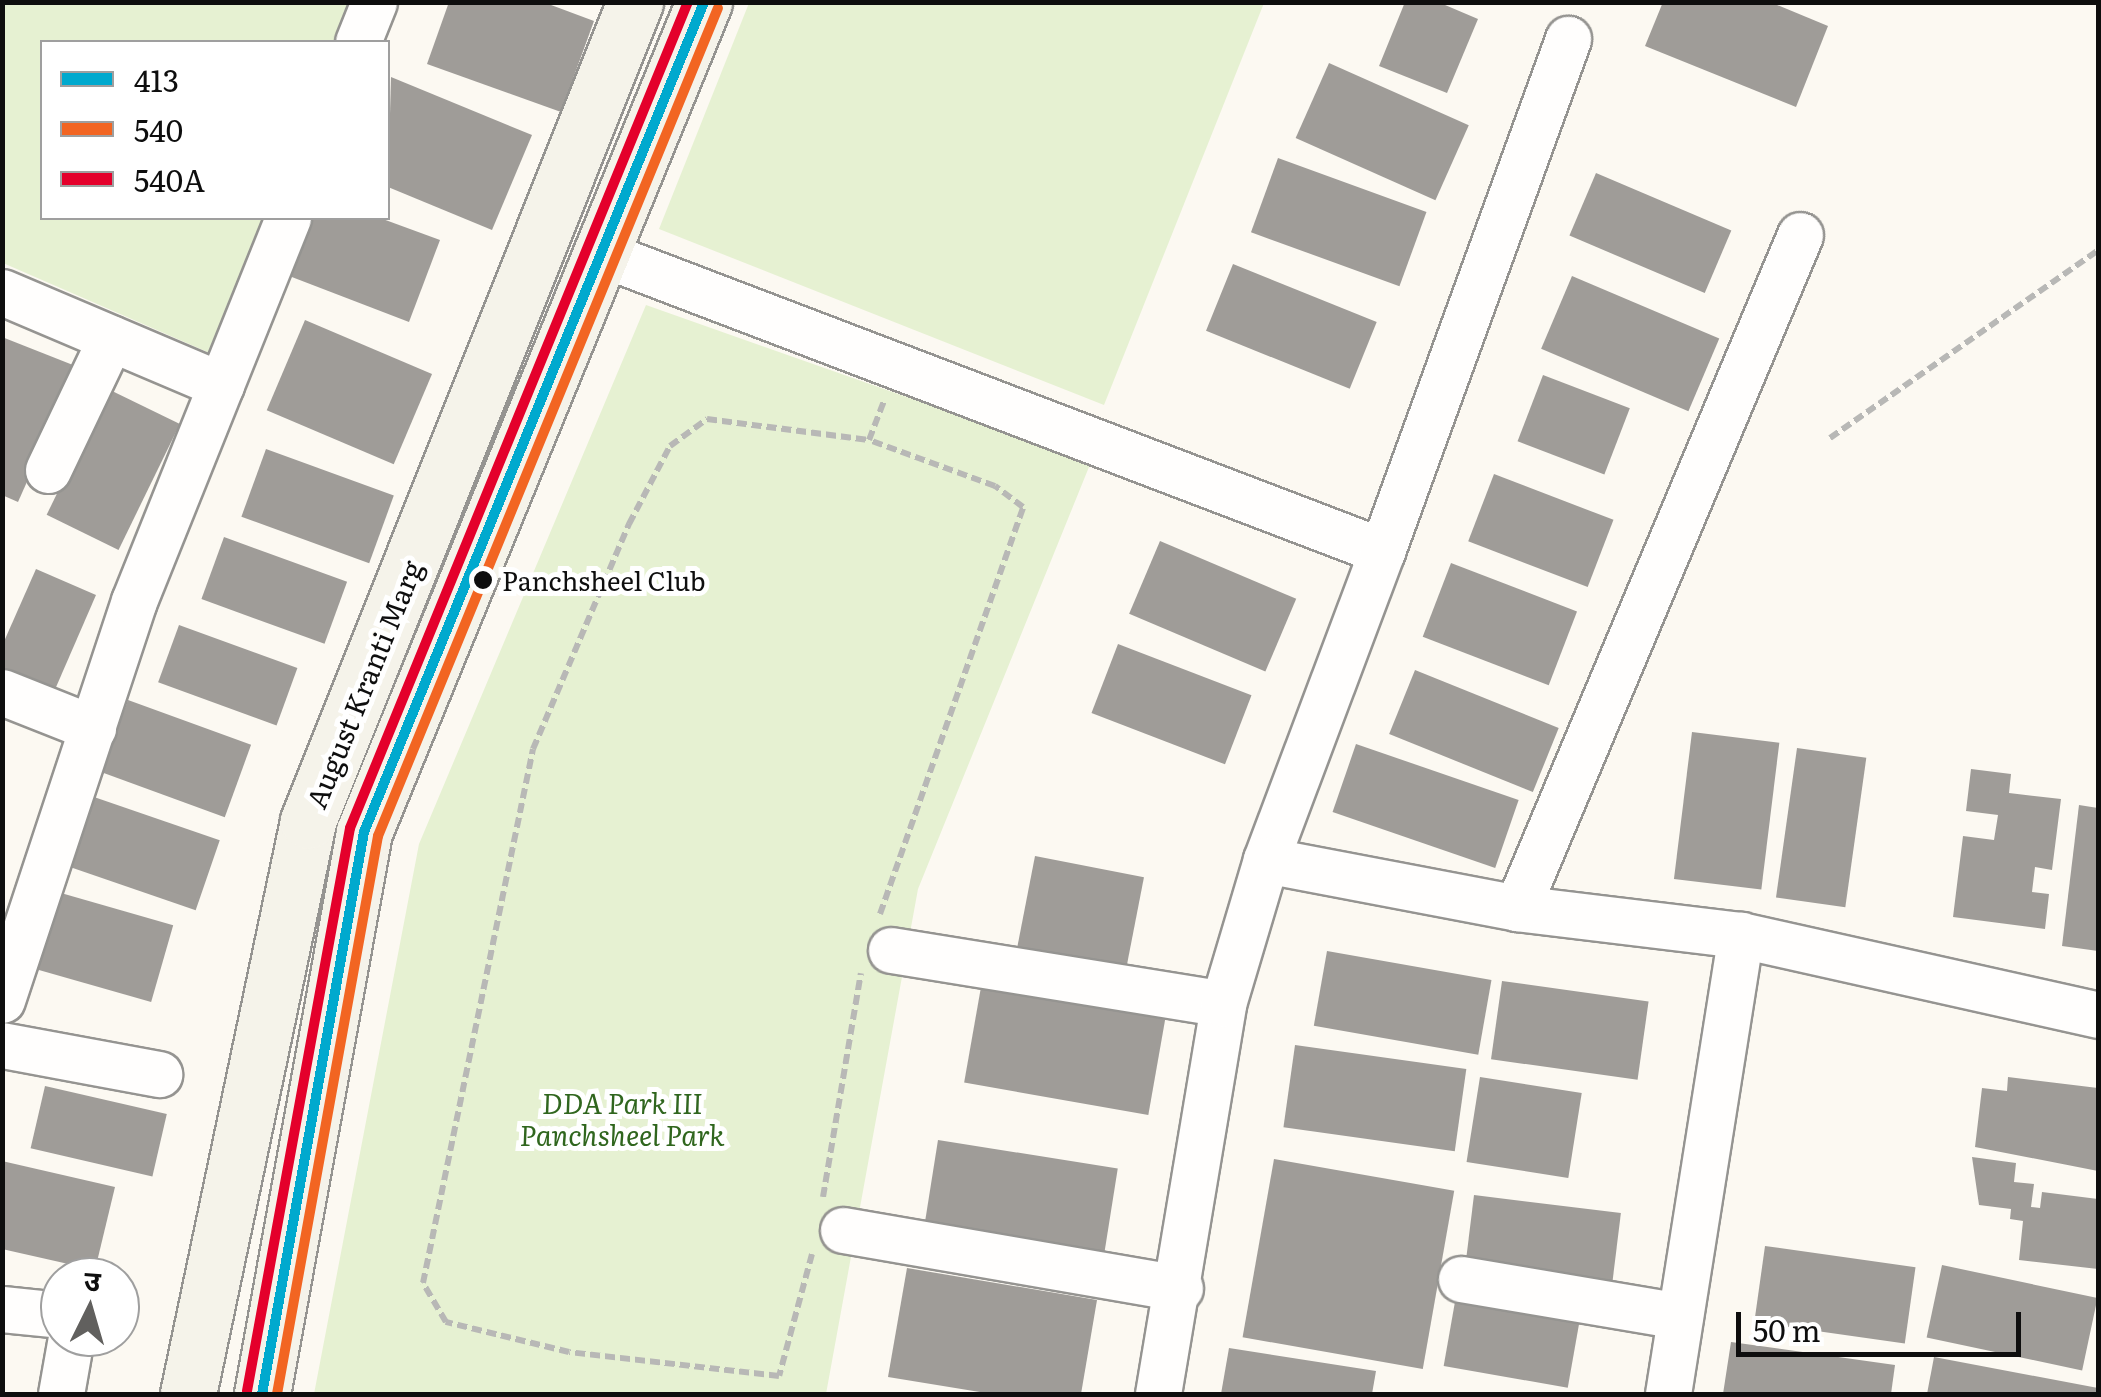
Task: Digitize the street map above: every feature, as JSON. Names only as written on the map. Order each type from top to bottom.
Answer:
[{"type":"main road","name":"August Kranti Marg","points":[[188,1394],[308,821],[636,2]]},
{"type":"main road","name":"August Kranti Marg","points":[[262,1394],[364,832],[704,2]]},
{"type":"street","points":[[359,40],[374,2]]},
{"type":"street","points":[[1158,1394],[1180,1288],[1223,1004],[1266,860],[1568,38]]},
{"type":"street","points":[[2,1000],[92,728],[287,220]]},
{"type":"street","points":[[1517,908],[1800,235]]},
{"type":"street","points":[[602,254],[898,362],[1382,551]]},
{"type":"street","points":[[4,296],[221,385]]},
{"type":"street","points":[[48,470],[110,338]]},
{"type":"street","points":[[2,692],[92,728]]},
{"type":"street","points":[[1266,860],[1517,908],[1741,935],[2098,1015]]},
{"type":"street","points":[[1668,1394],[1741,935]]},
{"type":"street","points":[[878,944],[1223,1004]]},
{"type":"street","points":[[2,1045],[160,1074]]},
{"type":"street","points":[[827,1225],[1180,1288]]},
{"type":"street","points":[[1462,1279],[1680,1316]]},
{"type":"street","points":[[2,1309],[40,1313]]},
{"type":"street","points":[[60,1394],[66,1357]]},
{"type":"path","points":[[1830,438],[2098,250]]},
{"type":"path","points":[[869,440],[898,362]]},
{"type":"path","points":[[707,419],[869,440],[995,486],[1022,507],[878,944],[827,1225],[779,1376],[569,1352],[446,1322],[423,1283],[533,748],[628,524],[670,446],[707,419]]},
{"type":"green space","points":[[3,3],[359,3],[343,40],[40,40],[40,220],[268,220],[212,354],[3,263]]},
{"type":"green space","points":[[749,3],[1264,3],[1104,405],[659,229]]},
{"type":"green space","name":"DDA Park III Panchsheel Park","points":[[646,305],[1091,462],[918,889],[826,1394],[314,1394],[419,844]]},
{"type":"building","points":[[449,2],[543,2],[594,21],[561,112],[427,64]]},
{"type":"building","points":[[1405,2],[1438,2],[1478,19],[1447,93],[1379,66]]},
{"type":"building","points":[[1663,2],[1770,2],[1828,26],[1796,107],[1645,46]]},
{"type":"building","points":[[1329,63],[1469,125],[1435,200],[1296,138]]},
{"type":"building","points":[[391,77],[532,135],[492,230],[390,188]]},
{"type":"building","points":[[1278,158],[1426,212],[1399,286],[1251,232]]},
{"type":"building","points":[[1596,173],[1731,230],[1705,293],[1569,236]]},
{"type":"building","points":[[304,220],[385,220],[440,240],[409,322],[284,274]]},
{"type":"building","points":[[1233,264],[1377,322],[1350,389],[1206,331]]},
{"type":"building","points":[[1572,276],[1719,339],[1688,411],[1541,349]]},
{"type":"building","points":[[305,320],[432,374],[394,464],[267,410]]},
{"type":"building","points":[[2,337],[78,367],[18,502],[2,495]]},
{"type":"building","points":[[1543,375],[1630,408],[1604,475],[1518,441]]},
{"type":"building","points":[[108,389],[180,424],[119,550],[47,515]]},
{"type":"building","points":[[266,449],[394,496],[369,563],[241,517]]},
{"type":"building","points":[[1494,474],[1613,520],[1588,587],[1468,541]]},
{"type":"building","points":[[224,537],[347,582],[325,644],[201,599]]},
{"type":"building","points":[[1160,541],[1296,599],[1265,672],[1129,614]]},
{"type":"building","points":[[1451,563],[1577,611],[1549,685],[1423,637]]},
{"type":"building","points":[[36,569],[96,595],[50,701],[2,680],[2,646]]},
{"type":"building","points":[[179,625],[297,668],[277,725],[158,682]]},
{"type":"building","points":[[1118,644],[1252,695],[1225,764],[1091,713]]},
{"type":"building","points":[[1415,670],[1559,728],[1533,792],[1389,734]]},
{"type":"building","points":[[128,700],[251,745],[225,817],[102,772]]},
{"type":"building","points":[[1692,732],[1779,743],[1761,890],[1674,879]]},
{"type":"building","points":[[1356,744],[1519,800],[1495,868],[1333,812]]},
{"type":"building","points":[[1797,748],[1866,758],[1845,907],[1776,898]]},
{"type":"building","points":[[1971,769],[2011,774],[2009,793],[2061,799],[2052,870],[2035,867],[2032,892],[2049,894],[2045,929],[1953,917],[1963,836],[1994,840],[1998,815],[1966,811]]},
{"type":"building","points":[[94,797],[220,840],[196,910],[70,867]]},
{"type":"building","points":[[2079,805],[2098,808],[2098,951],[2062,946]]},
{"type":"building","points":[[1035,856],[1144,877],[1126,971],[1017,950]]},
{"type":"building","points":[[54,891],[173,925],[151,1002],[32,968]]},
{"type":"building","points":[[1327,951],[1491,980],[1478,1055],[1314,1026]]},
{"type":"building","points":[[1502,981],[1649,1002],[1638,1080],[1491,1059]]},
{"type":"building","points":[[981,987],[1165,1019],[1148,1115],[964,1083]]},
{"type":"building","points":[[1295,1045],[1466,1069],[1455,1151],[1283,1127]]},
{"type":"building","points":[[1480,1077],[1582,1093],[1568,1178],[1467,1162]]},
{"type":"building","points":[[2008,1077],[2098,1088],[2098,1171],[1975,1147],[1982,1088],[2007,1091]]},
{"type":"building","points":[[45,1086],[167,1114],[152,1176],[31,1148]]},
{"type":"building","points":[[938,1140],[1118,1168],[1103,1259],[924,1231]]},
{"type":"building","points":[[1972,1157],[2016,1163],[2014,1182],[2034,1184],[2031,1207],[2040,1208],[2042,1192],[2098,1199],[2098,1269],[2019,1260],[2023,1221],[2010,1219],[2011,1209],[1979,1205]]},
{"type":"building","points":[[1274,1159],[1454,1191],[1423,1369],[1243,1337]]},
{"type":"building","points":[[2,1161],[115,1187],[98,1257],[40,1258],[2,1249]]},
{"type":"building","points":[[1474,1195],[1621,1213],[1612,1286],[1465,1268]]},
{"type":"building","points":[[1765,1246],[1916,1267],[1905,1343],[1754,1322]]},
{"type":"building","points":[[1942,1265],[2098,1298],[2082,1370],[1927,1337]]},
{"type":"building","points":[[907,1268],[1097,1300],[1081,1394],[992,1394],[888,1377]]},
{"type":"building","points":[[1456,1296],[1580,1318],[1568,1388],[1444,1366]]},
{"type":"building","points":[[1731,1342],[1895,1365],[1891,1394],[1723,1394]]},
{"type":"building","points":[[1229,1348],[1376,1371],[1372,1394],[1221,1394]]},
{"type":"building","points":[[1934,1357],[2098,1388],[2097,1394],[1927,1394]]},
{"type":"transit line","name":"540A","points":[[247,1391],[350,828],[688,2]]},
{"type":"transit line","name":"413","points":[[262,1394],[364,832],[704,2]]},
{"type":"transit line","name":"540","points":[[277,1394],[378,836],[718,8]]},
{"type":"place","name":"Panchsheel Club","points":[[483,580]]}]
